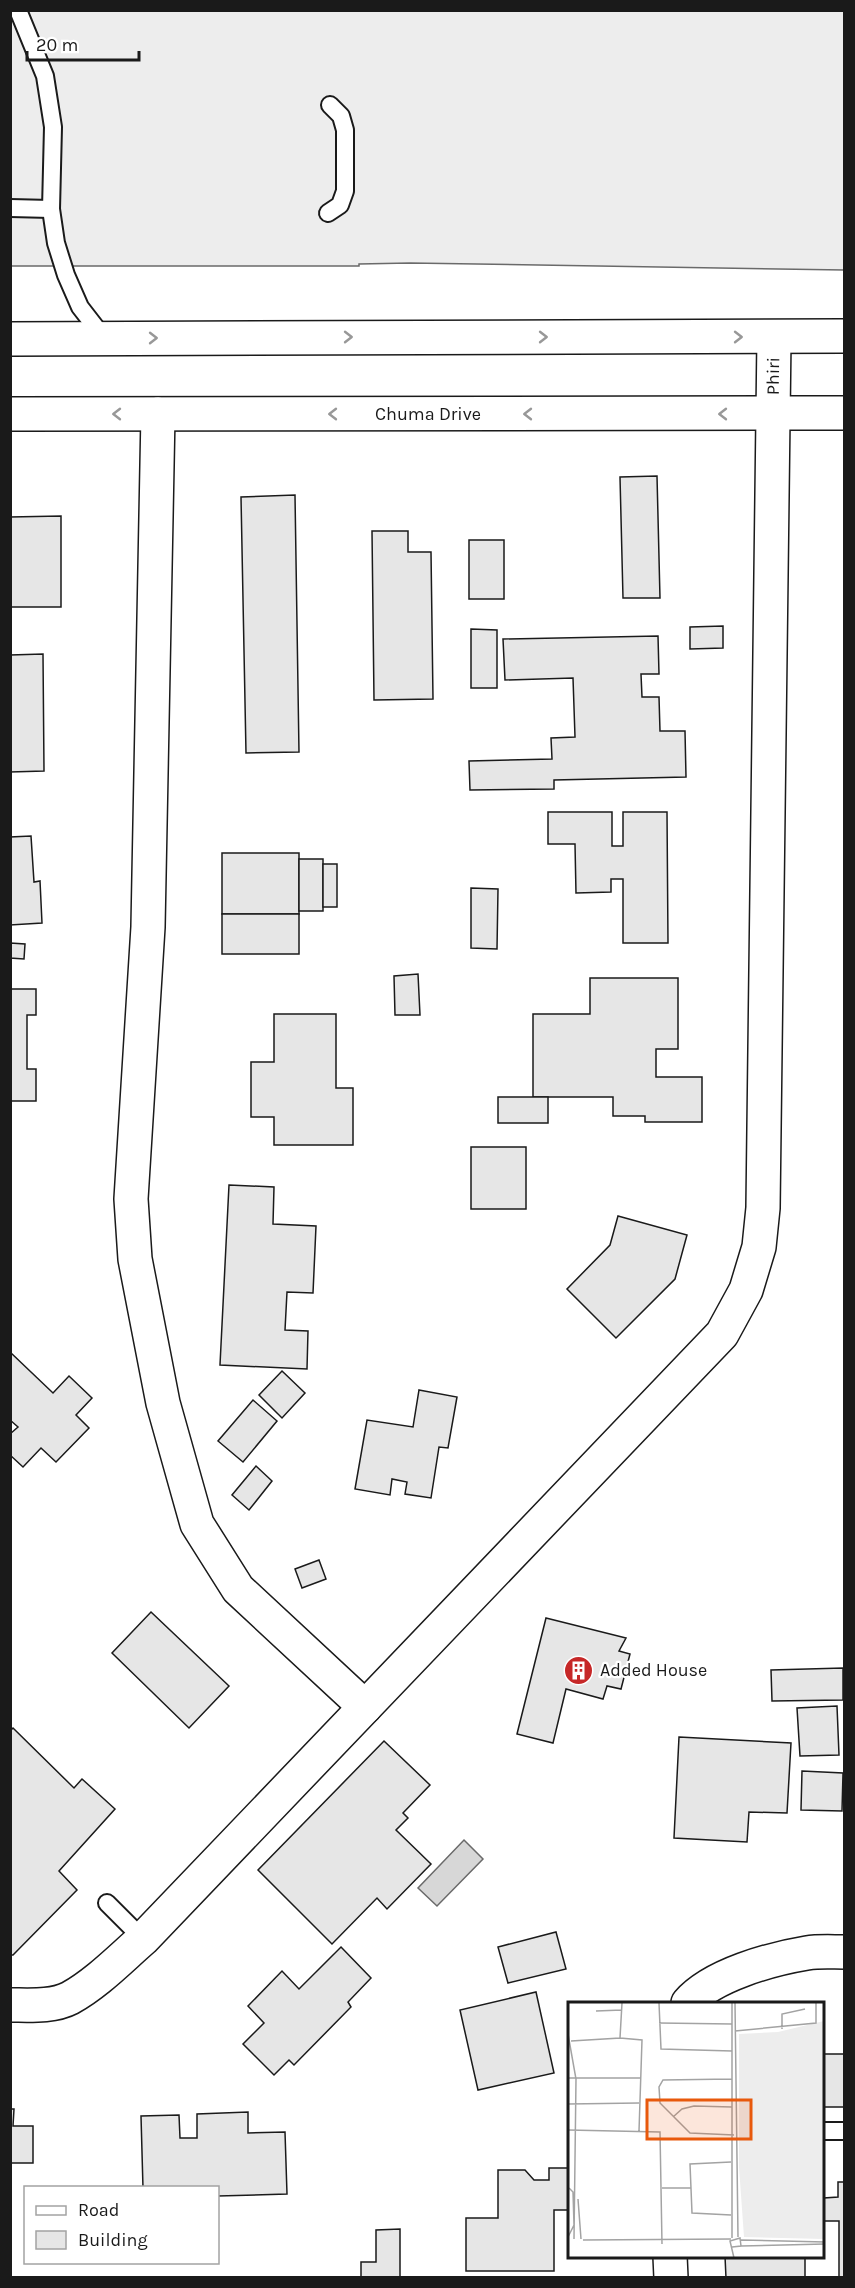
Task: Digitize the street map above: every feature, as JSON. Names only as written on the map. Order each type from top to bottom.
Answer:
[{"type":"street","points":[[10,339],[844,336]]},
{"type":"street","name":"Phiri","points":[[10,2006],[41,2004],[69,1998],[109,1969],[143,1939],[722,1334],[746,1290],[759,1247],[763,1208],[774,337]]},
{"type":"street","name":"Chuma Drive","points":[[10,414],[844,413]]},
{"type":"street","points":[[158,414],[148,927],[131,1198],[135,1259],[162,1403],[197,1524],[238,1589],[365,1707]]},
{"type":"street","points":[[689,2002],[698,1991],[737,1972],[808,1952],[844,1952]]},
{"type":"street","points":[[670,2258],[671,2277]]},
{"type":"lane","points":[[18,10],[45,76],[53,127],[51,209],[56,243],[66,275],[80,307],[104,338]]},
{"type":"lane","points":[[328,213],[339,205],[345,191],[345,130],[341,116],[330,105]]},
{"type":"lane","points":[[10,208],[51,209]]},
{"type":"lane","points":[[107,1903],[143,1939]]},
{"type":"lane","points":[[825,2131],[844,2131]]},
{"type":"shaded area","points":[[10,11],[844,11],[844,270],[410,263],[359,264],[359,266],[11,266]]},
{"type":"shaded area","points":[[464,1840],[483,1859],[437,1906],[418,1888]]},
{"type":"building","points":[[657,476],[660,598],[623,598],[620,477]]},
{"type":"building","points":[[295,495],[299,752],[246,753],[241,497]]},
{"type":"building","points":[[61,516],[61,607],[10,607],[10,517]]},
{"type":"building","points":[[372,531],[408,531],[408,552],[431,552],[433,699],[374,700]]},
{"type":"building","points":[[469,540],[504,540],[504,599],[469,599]]},
{"type":"building","points":[[723,626],[723,648],[690,649],[690,627]]},
{"type":"building","points":[[471,629],[497,630],[497,688],[471,688]]},
{"type":"building","points":[[658,636],[659,674],[641,674],[642,697],[659,697],[660,731],[685,731],[686,777],[554,780],[554,789],[470,790],[469,761],[552,759],[551,738],[575,737],[573,678],[505,680],[503,639]]},
{"type":"building","points":[[43,654],[44,771],[10,772],[10,655]]},
{"type":"building","points":[[548,812],[612,812],[612,846],[623,846],[623,812],[667,812],[668,943],[623,943],[623,879],[611,879],[611,892],[576,893],[575,844],[548,844]]},
{"type":"building","points":[[31,836],[34,882],[40,881],[42,923],[10,925],[10,837]]},
{"type":"building","points":[[222,853],[299,853],[299,914],[222,914]]},
{"type":"building","points":[[299,859],[323,859],[323,911],[299,911]]},
{"type":"building","points":[[323,864],[337,864],[337,907],[323,907]]},
{"type":"building","points":[[471,888],[498,889],[497,949],[471,948]]},
{"type":"building","points":[[222,914],[299,914],[299,954],[222,954]]},
{"type":"building","points":[[10,943],[25,944],[24,959],[10,958]]},
{"type":"building","points":[[418,974],[420,1015],[395,1015],[394,976]]},
{"type":"building","points":[[590,978],[678,978],[678,1049],[656,1049],[656,1077],[702,1077],[702,1122],[645,1122],[645,1116],[613,1116],[613,1097],[533,1097],[533,1014],[590,1014]]},
{"type":"building","points":[[10,989],[36,989],[36,1015],[27,1015],[27,1069],[36,1069],[36,1101],[10,1101]]},
{"type":"building","points":[[274,1014],[336,1014],[336,1088],[353,1088],[353,1145],[274,1145],[274,1117],[251,1117],[251,1062],[274,1062]]},
{"type":"building","points":[[498,1097],[548,1097],[548,1123],[498,1123]]},
{"type":"building","points":[[471,1147],[526,1147],[526,1209],[471,1209]]},
{"type":"building","points":[[229,1185],[274,1187],[273,1224],[316,1226],[313,1293],[287,1292],[285,1330],[308,1331],[307,1369],[220,1365]]},
{"type":"building","points":[[618,1216],[687,1235],[675,1279],[616,1338],[567,1289],[610,1245]]},
{"type":"building","points":[[10,1352],[53,1393],[69,1376],[92,1398],[76,1415],[89,1428],[56,1462],[41,1448],[23,1467],[10,1455],[10,1434],[18,1427],[10,1420]]},
{"type":"building","points":[[282,1371],[305,1393],[282,1418],[259,1395]]},
{"type":"building","points":[[419,1390],[457,1397],[448,1448],[439,1447],[431,1498],[405,1494],[407,1482],[392,1479],[390,1495],[355,1489],[367,1420],[413,1427]]},
{"type":"building","points":[[253,1400],[277,1421],[243,1462],[218,1441]]},
{"type":"building","points":[[256,1466],[272,1481],[249,1510],[232,1495]]},
{"type":"building","points":[[319,1560],[326,1579],[302,1588],[295,1569]]},
{"type":"building","points":[[151,1612],[229,1686],[189,1728],[112,1653]]},
{"type":"building","name":"Added House","points":[[546,1618],[626,1638],[619,1651],[630,1654],[621,1689],[607,1686],[603,1699],[566,1689],[553,1743],[517,1734]]},
{"type":"building","points":[[843,1668],[843,1700],[772,1701],[771,1670]]},
{"type":"building","points":[[837,1706],[839,1755],[800,1756],[797,1708]]},
{"type":"building","points":[[13,1728],[74,1788],[82,1779],[115,1809],[59,1871],[77,1890],[13,1955],[10,1955],[10,1731]]},
{"type":"building","points":[[679,1737],[791,1743],[787,1813],[749,1812],[747,1842],[674,1838]]},
{"type":"building","points":[[384,1741],[430,1785],[403,1813],[408,1818],[396,1830],[431,1864],[387,1909],[377,1898],[332,1944],[258,1870]]},
{"type":"building","points":[[802,1771],[843,1773],[842,1811],[801,1810]]},
{"type":"building","points":[[556,1932],[566,1969],[508,1983],[498,1947]]},
{"type":"building","points":[[341,1947],[371,1978],[348,2002],[351,2007],[294,2065],[289,2060],[274,2075],[243,2044],[264,2023],[248,2006],[282,1971],[299,1989]]},
{"type":"building","points":[[536,1992],[554,2073],[478,2090],[460,2010]]},
{"type":"building","points":[[825,2054],[844,2054],[844,2107],[825,2107]]},
{"type":"building","points":[[10,2109],[14,2109],[13,2126],[33,2126],[33,2163],[10,2163]]},
{"type":"building","points":[[248,2112],[248,2133],[285,2132],[287,2194],[219,2196],[219,2186],[143,2186],[141,2116],[179,2115],[180,2138],[197,2138],[197,2114]]},
{"type":"building","points":[[549,2168],[568,2168],[568,2210],[554,2210],[554,2271],[466,2271],[466,2218],[498,2218],[498,2170],[525,2170],[534,2180],[549,2180]]},
{"type":"building","points":[[838,2182],[844,2182],[844,2278],[839,2278],[839,2221],[825,2221],[825,2198],[838,2197]]},
{"type":"building","points":[[400,2229],[400,2278],[361,2278],[361,2262],[376,2262],[376,2230]]},
{"type":"building","points":[[725,2258],[805,2258],[805,2278],[726,2278]]},
{"type":"place","name":"Added House","points":[[579,1670]]}]
